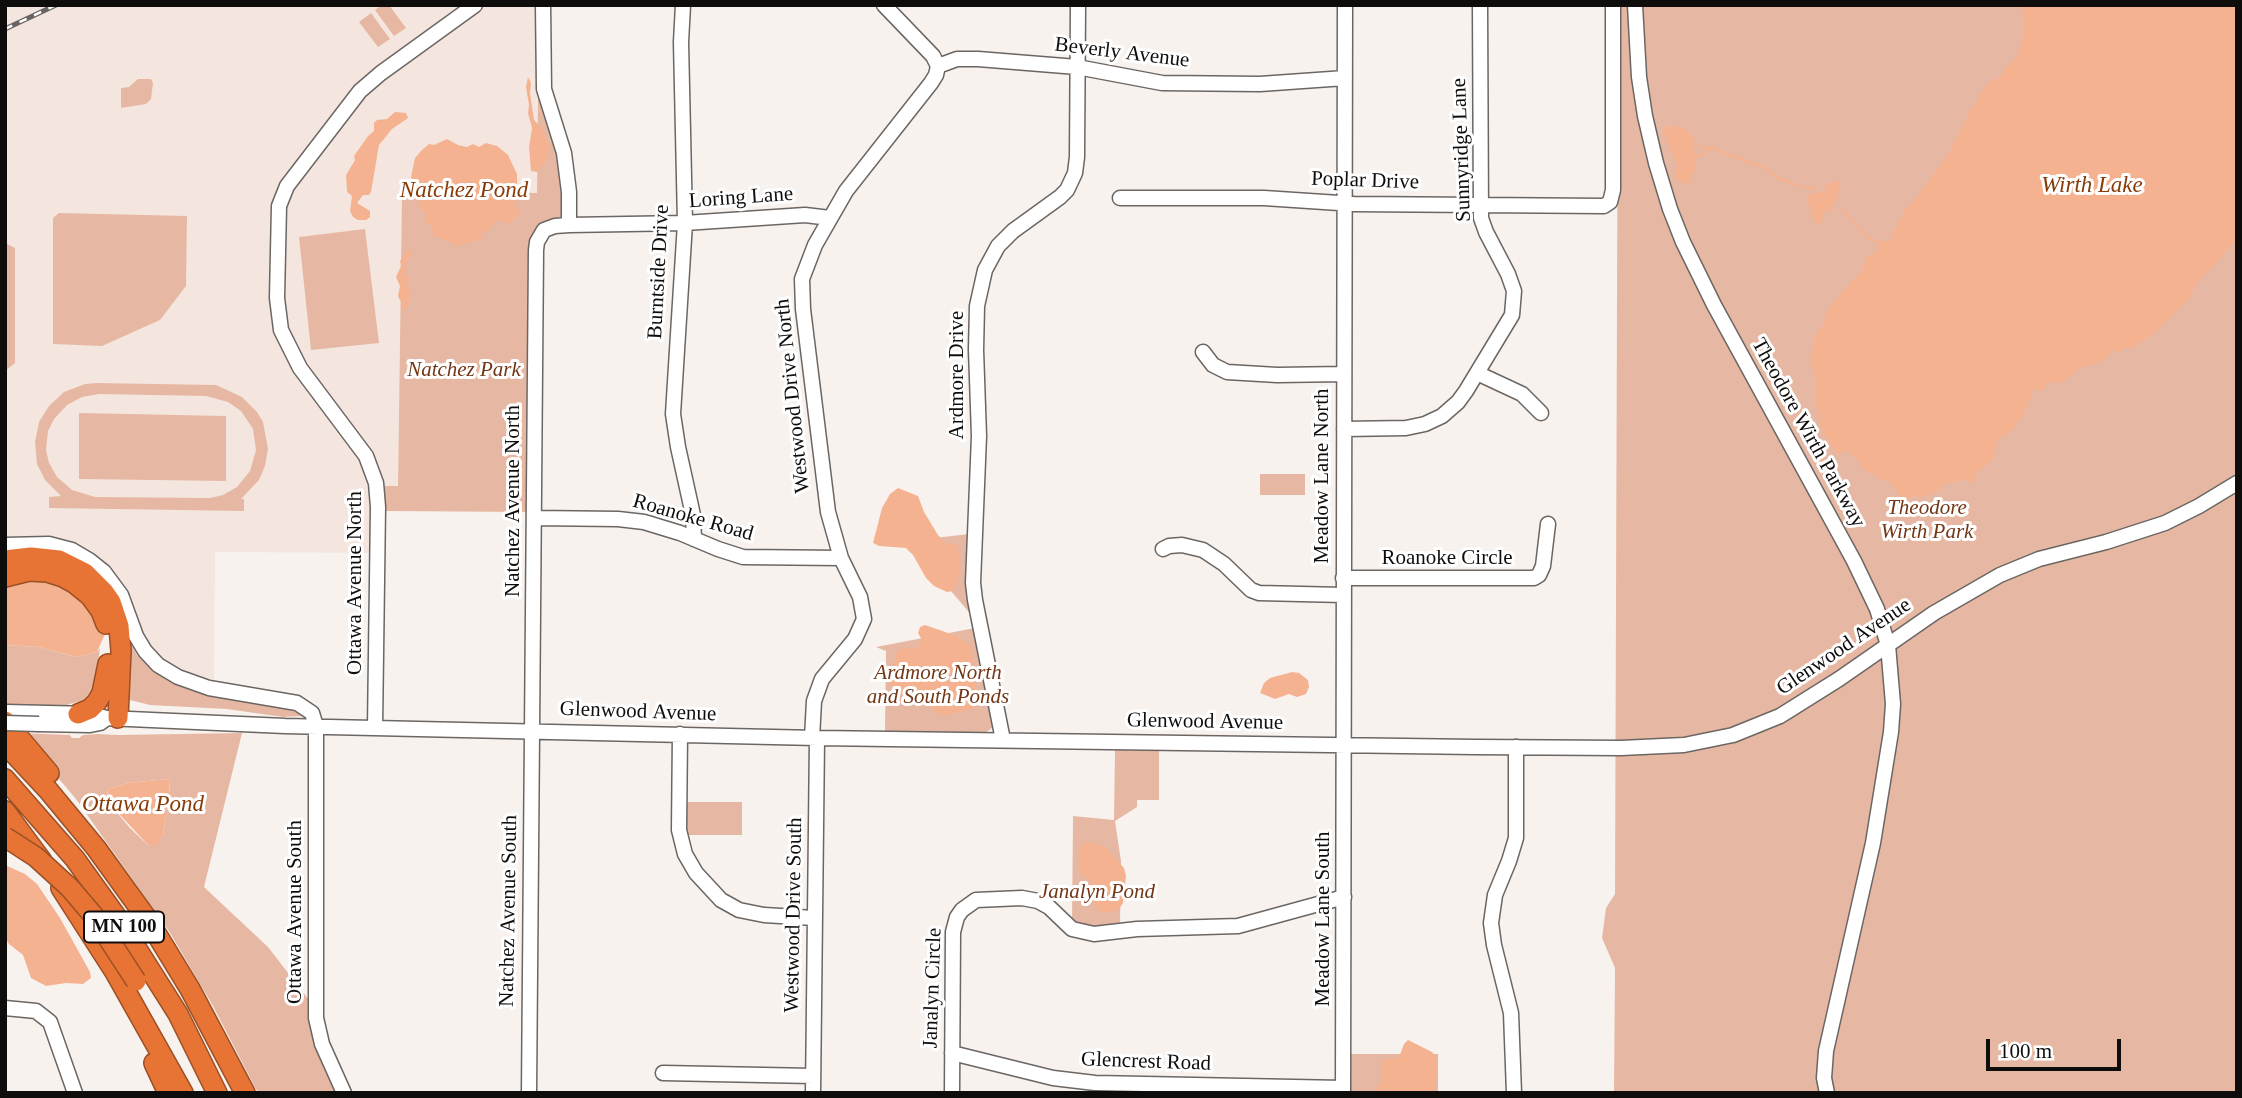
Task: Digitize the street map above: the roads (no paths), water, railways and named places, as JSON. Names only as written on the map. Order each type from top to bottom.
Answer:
[{"type":"highway","points":[[5,560],[31,556],[60,560],[85,573],[104,592],[114,608],[119,626],[110,706]]},
{"type":"highway","points":[[5,577],[20,572],[47,572],[64,577],[83,589],[97,604],[104,619],[109,644],[110,706]]},
{"type":"highway","points":[[78,714],[110,706]]},
{"type":"highway","points":[[5,722],[70,799],[96,848]]},
{"type":"highway","name":"MN 100","points":[[5,744],[96,848],[164,944],[208,1020],[244,1093]]},
{"type":"highway","name":"MN 100","points":[[5,779],[75,859],[118,919],[178,1014],[217,1093]]},
{"type":"highway","points":[[5,811],[74,906],[143,1019],[183,1093]]},
{"type":"highway","points":[[5,837],[36,858],[76,894],[104,930],[136,981],[197,1093]]},
{"type":"highway","points":[[93,939],[168,1093]]},
{"type":"street","name":"Ottawa Avenue North","points":[[375,728],[376,483],[366,456],[300,368],[281,330],[277,298],[279,206],[287,186],[366,85],[475,5]]},
{"type":"street","points":[[543,5],[543,82],[564,153],[569,192],[569,225]]},
{"type":"street","name":"Burntside Drive","points":[[683,5],[681,42],[685,223],[673,414],[694,515],[694,539]]},
{"type":"street","points":[[884,5],[933,56],[937,66]]},
{"type":"street","name":"Ardmore Drive","points":[[1003,740],[973,583],[979,436],[977,306],[983,276],[998,246],[1013,231],[1060,197],[1067,190],[1075,173],[1078,5]]},
{"type":"street","name":"Meadow Lane North","points":[[1343,595],[1345,5]]},
{"type":"street","name":"Sunnyridge Lane","points":[[1344,429],[1406,428],[1442,416],[1458,402],[1508,323],[1514,300],[1508,274],[1483,225],[1481,205],[1480,5]]},
{"type":"street","name":"Poplar Drive","points":[[1120,198],[1264,198],[1345,203],[1599,207],[1608,204],[1613,190],[1613,5]]},
{"type":"street","name":"Theodore Wirth Parkway","points":[[1635,5],[1643,103],[1656,163],[1683,242],[1714,305],[1854,561],[1877,609],[1888,645],[1893,704],[1891,732],[1873,843],[1826,1051],[1824,1065],[1827,1093]]},
{"type":"street","name":"Beverly Avenue","points":[[937,66],[965,58],[1076,68],[1162,83],[1260,84],[1345,78]]},
{"type":"street","name":"Westwood Drive North","points":[[814,738],[814,701],[822,679],[855,639],[863,619],[860,597],[841,558],[828,512],[802,292],[805,268],[830,218],[870,158],[932,83],[937,66]]},
{"type":"street","name":"Loring Lane","points":[[569,225],[685,223],[805,215],[830,218]]},
{"type":"street","name":"Natchez Avenue North","points":[[532,730],[536,250],[544,230],[569,225]]},
{"type":"street","name":"Meadow Lane North","points":[[1203,352],[1213,365],[1227,372],[1299,375],[1344,373]]},
{"type":"street","points":[[1477,373],[1522,394],[1541,413]]},
{"type":"street","name":"Glenwood Avenue","points":[[5,722],[100,723],[110,706],[316,726],[375,728],[814,738],[1660,747],[1717,740],[1780,716],[1814,696],[1934,613],[2000,575],[2039,559],[2165,523],[2237,483]]},
{"type":"street","name":"Roanoke Road","points":[[534,518],[631,520],[658,526],[743,557],[841,558]]},
{"type":"street","name":"Roanoke Circle","points":[[1343,578],[1534,578],[1539,575],[1543,566],[1548,524]]},
{"type":"street","points":[[5,545],[49,544],[80,554],[98,567],[116,587],[140,644],[158,665],[178,677],[209,688],[297,703],[312,713],[316,726]]},
{"type":"street","points":[[1163,550],[1169,546],[1182,545],[1203,550],[1224,564],[1251,590],[1259,593],[1343,595],[1342,732],[1345,745]]},
{"type":"street","points":[[5,712],[78,714]]},
{"type":"street","name":"Ottawa Avenue South","points":[[316,726],[316,1018],[322,1044],[344,1093]]},
{"type":"street","name":"Natchez Avenue South","points":[[529,1093],[532,730]]},
{"type":"street","points":[[680,734],[679,830],[685,854],[695,873],[721,900],[739,910],[764,915],[814,918]]},
{"type":"street","name":"Westwood Drive South","points":[[813,1093],[814,738]]},
{"type":"street","name":"Meadow Lane South","points":[[1343,1090],[1345,745]]},
{"type":"street","points":[[1514,1093],[1511,1013],[1491,923],[1495,895],[1516,838],[1516,747]]},
{"type":"street","name":"Janalyn Circle","points":[[952,1093],[953,932],[962,910],[976,900],[1022,898],[1038,901],[1049,907],[1072,929],[1094,934],[1137,929],[1238,926],[1344,897]]},
{"type":"street","points":[[5,1008],[36,1010],[50,1022],[75,1093]]},
{"type":"street","name":"Glencrest Road","points":[[952,1053],[1054,1078],[1095,1083],[1343,1090]]},
{"type":"street","points":[[663,1073],[813,1076]]},
{"type":"water","name":"Wirth Lake","points":[[2022,5],[2237,5],[2237,237],[2197,282],[2189,299],[2160,328],[2132,349],[2128,347],[2115,354],[2114,349],[2111,349],[2107,358],[2082,367],[2061,383],[2047,382],[2043,391],[2035,389],[2012,431],[1999,438],[1994,451],[1995,457],[1974,476],[1972,483],[1965,480],[1944,484],[1937,491],[1921,498],[1913,496],[1906,499],[1900,497],[1892,483],[1879,479],[1876,474],[1867,473],[1861,467],[1860,461],[1848,451],[1837,454],[1822,431],[1816,404],[1816,377],[1810,361],[1815,337],[1829,307],[1861,271],[1868,256],[1879,250],[1877,242],[1891,240],[1905,209],[1947,156],[1968,114],[1988,83],[2000,77],[2006,67],[2017,58],[2024,31]]},
{"type":"water","points":[[528,77],[531,83],[534,120],[541,127],[549,145],[548,157],[537,172],[531,171],[529,147],[532,128],[528,113]]},
{"type":"water","points":[[395,112],[406,113],[408,118],[392,129],[379,145],[371,192],[369,195],[363,195],[357,203],[370,211],[370,217],[358,220],[350,211],[352,196],[347,192],[346,175],[355,160],[354,156],[374,131],[374,123],[387,119]]},
{"type":"water","points":[[1666,126],[1684,127],[1694,138],[1695,169],[1690,180],[1693,182],[1685,184],[1675,177],[1677,164],[1662,130]]},
{"type":"water","name":"Natchez Pond","points":[[447,139],[467,147],[473,144],[479,147],[486,143],[497,146],[508,155],[517,174],[517,198],[514,207],[520,208],[520,215],[517,214],[511,224],[500,220],[495,222],[486,233],[481,233],[481,240],[467,241],[466,245],[454,246],[453,243],[434,236],[431,226],[425,221],[427,214],[418,206],[420,200],[411,177],[415,158],[422,150],[429,144],[434,145]]},
{"type":"water","points":[[1836,181],[1841,187],[1837,193],[1838,199],[1832,206],[1833,209],[1823,213],[1822,222],[1816,226],[1810,206],[1805,201],[1810,194],[1826,191],[1825,186],[1829,182]]},
{"type":"water","points":[[408,249],[413,251],[406,263],[411,294],[408,306],[401,312],[398,296],[400,286],[396,277],[401,266],[400,261]]},
{"type":"water","points":[[898,488],[918,496],[938,535],[944,542],[957,545],[960,566],[953,591],[947,592],[934,586],[906,548],[873,543],[882,508],[890,494]]},
{"type":"water","points":[[32,556],[108,618],[97,652],[77,657],[39,647],[5,645],[5,565]]},
{"type":"water","points":[[925,625],[954,635],[970,645],[977,700],[972,709],[944,716],[923,700],[891,690],[890,676],[897,652],[903,648],[918,648],[922,640],[918,633],[920,627]]},
{"type":"water","points":[[1292,672],[1299,673],[1308,680],[1306,694],[1297,697],[1289,694],[1275,699],[1260,693],[1264,683],[1270,678]]},
{"type":"water","name":"Ottawa Pond","points":[[168,779],[169,794],[163,835],[156,846],[148,845],[109,803],[108,789],[128,783]]},
{"type":"water","name":"Janalyn Pond","points":[[1086,842],[1106,848],[1124,868],[1126,876],[1123,903],[1114,912],[1101,913],[1093,903],[1092,883],[1079,872],[1079,848]]},
{"type":"water","points":[[5,865],[25,874],[37,884],[60,918],[90,972],[91,978],[83,984],[46,986],[31,978],[23,955],[9,944],[5,937]]},
{"type":"water","points":[[1408,1040],[1432,1052],[1438,1059],[1435,1093],[1375,1093],[1381,1081],[1381,1060],[1399,1057]]},
{"type":"waterway","points":[[1695,143],[1703,148],[1711,147]]},
{"type":"waterway","points":[[1694,158],[1711,147],[1766,169],[1776,177],[1801,187],[1814,188],[1814,191]]},
{"type":"waterway","points":[[1843,210],[1865,235],[1877,242]]},
{"type":"railway","points":[[5,29],[56,5]]},
{"type":"park label","name":"Natchez Park","points":[[464,370]]},
{"type":"park label","name":"Theodore Wirth Park","points":[[1927,520]]},
{"type":"park label","name":"Ardmore North and South Ponds","points":[[938,685]]}]
